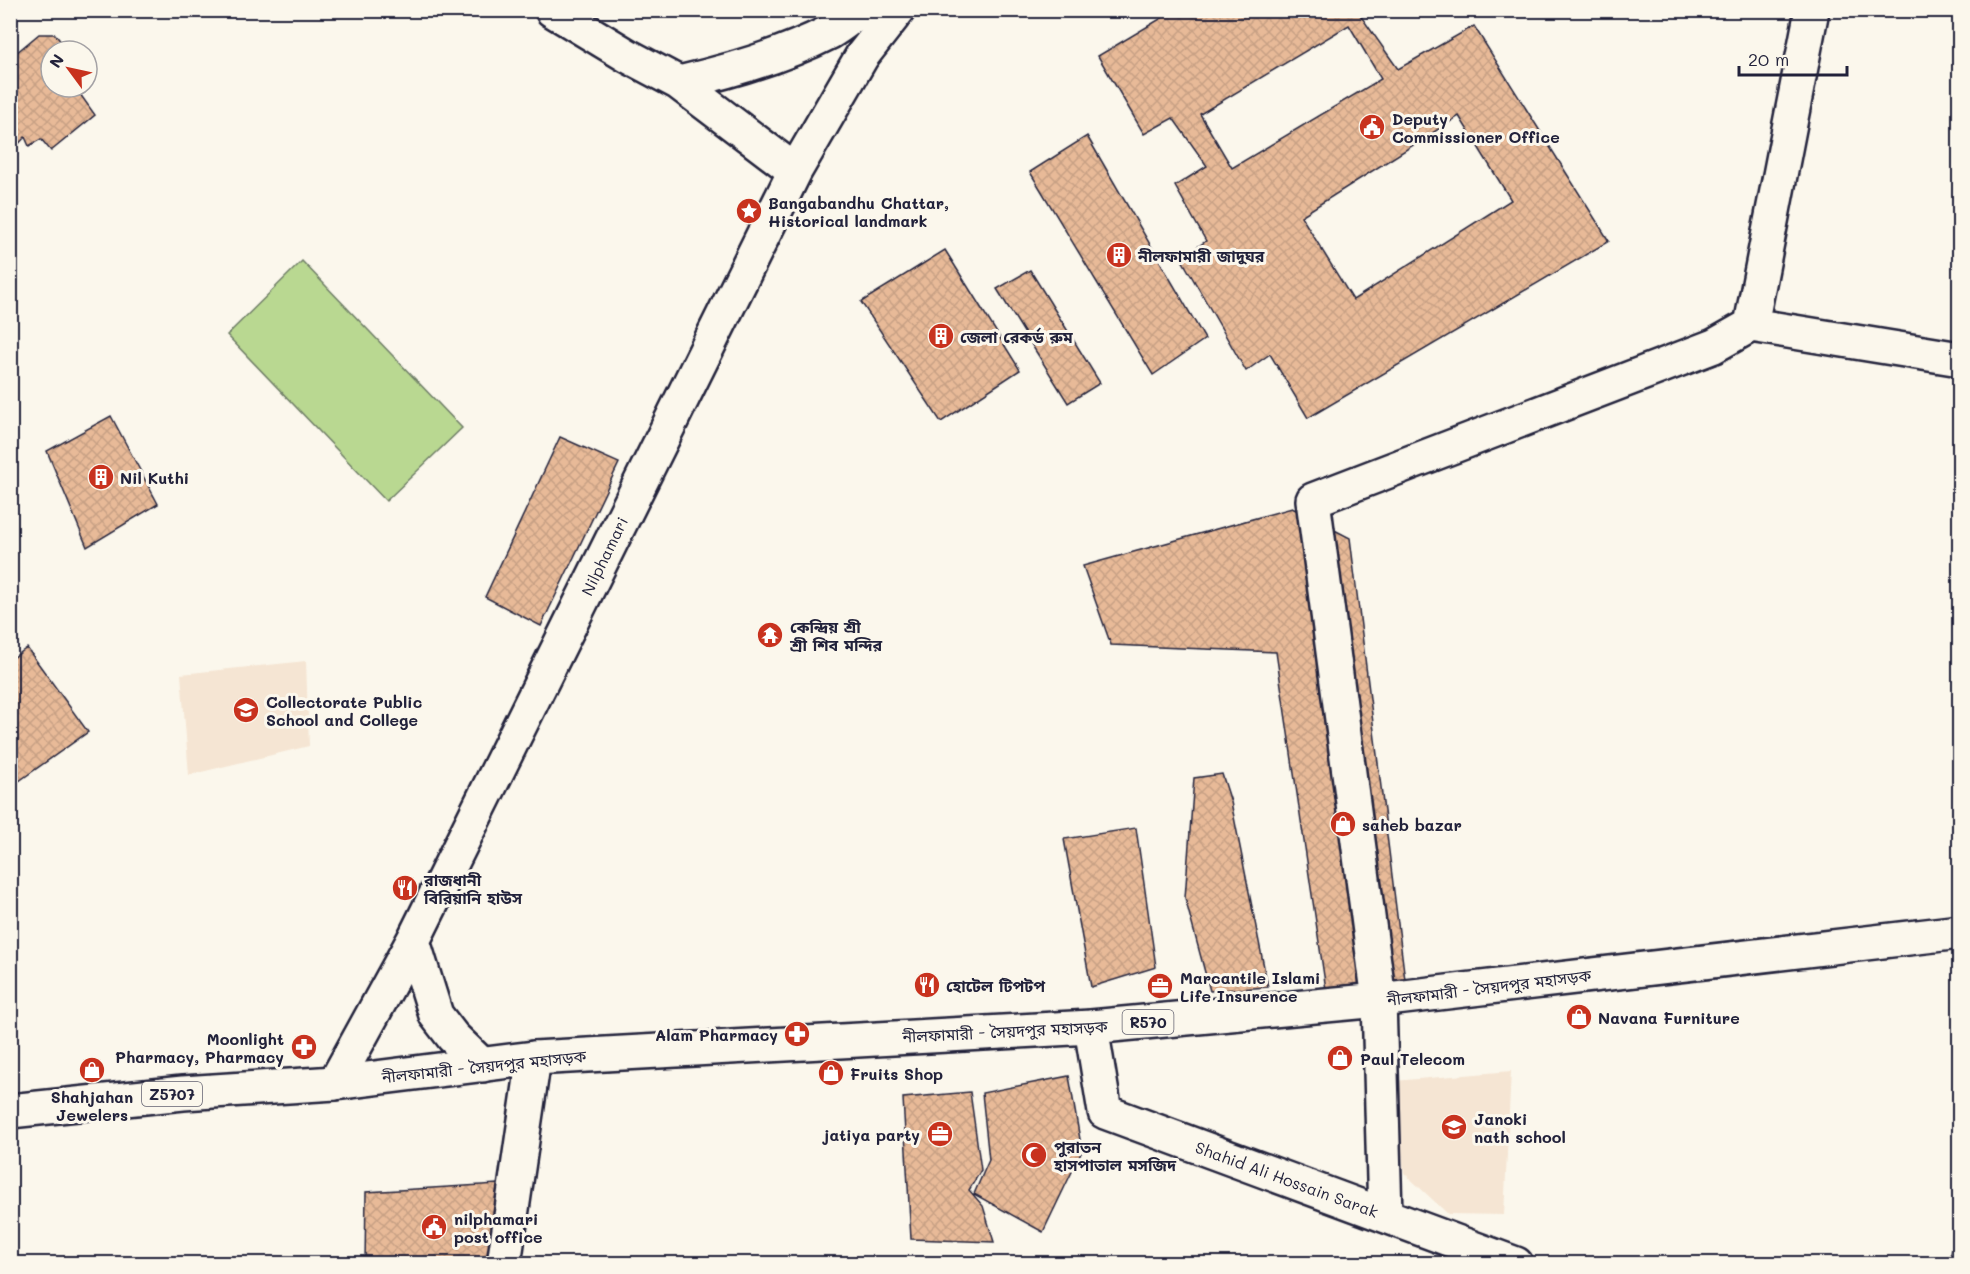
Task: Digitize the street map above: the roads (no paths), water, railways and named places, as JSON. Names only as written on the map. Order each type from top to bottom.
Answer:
[{"type":"street","points":[[552,10],[628,56],[680,83],[795,171]]},
{"type":"street","points":[[680,83],[730,71],[770,57],[831,31],[861,10]]},
{"type":"street","name":"Nilphamari","points":[[335,1083],[413,941],[795,171],[862,56],[898,10]]},
{"type":"street","points":[[1751,325],[1812,10]]},
{"type":"street","points":[[1385,1215],[1379,1000],[1313,500],[1714,346],[1751,325],[1959,359]]},
{"type":"street","name":"নীলফামারী - সৈয়দপুর মহাসড়ক","points":[[335,1083],[534,1058],[1091,1027],[1379,1000],[1959,932]]},
{"type":"street","points":[[413,941],[436,1015],[453,1037],[482,1065]]},
{"type":"street","name":"Shahid Ali Hossain Sarak","points":[[1091,1027],[1106,1113],[1516,1263]]},
{"type":"street","points":[[504,1263],[534,1058]]},
{"type":"street","name":"Z5707","points":[[10,1111],[183,1093],[335,1083]]},
{"type":"place","name":"Deputy Commissioner Office","points":[[1372,127]]},
{"type":"place","name":"Bangabandhu Chattar, Historical landmark","points":[[749,211]]},
{"type":"place","name":"নীলফামারী জাদুঘর","points":[[1119,255]]},
{"type":"place","name":"জেলা রেকর্ড রুম","points":[[941,336]]},
{"type":"place","name":"Nil Kuthi","points":[[101,477]]},
{"type":"place","name":"কেন্দ্রিয় শ্রী শ্রী শিব মন্দির","points":[[770,635]]},
{"type":"place","name":"Collectorate Public School and College","points":[[246,710]]},
{"type":"place","name":"saheb bazar","points":[[1343,824]]},
{"type":"place","name":"রাজধানী বিরিয়ানি হাউস","points":[[405,888]]},
{"type":"place","name":"হোটেল টিপটপ","points":[[927,985]]},
{"type":"place","name":"Marcantile Islami Life Insurence","points":[[1160,986]]},
{"type":"place","name":"Navana Furniture","points":[[1579,1017]]},
{"type":"place","name":"Alam Pharmacy","points":[[797,1034]]},
{"type":"place","name":"Moonlight Pharmacy, Pharmacy","points":[[304,1047]]},
{"type":"place","name":"Paul Telecom","points":[[1340,1058]]},
{"type":"place","name":"Shahjahan Jewelers","points":[[92,1070]]},
{"type":"place","name":"Fruits Shop","points":[[831,1073]]},
{"type":"place","name":"Janoki nath school","points":[[1454,1127]]},
{"type":"place","name":"jatiya party","points":[[940,1134]]},
{"type":"place","name":"পুরাতন হাসপাতাল মসজিদ","points":[[1034,1155]]},
{"type":"place","name":"nilphamari post office","points":[[434,1227]]}]
